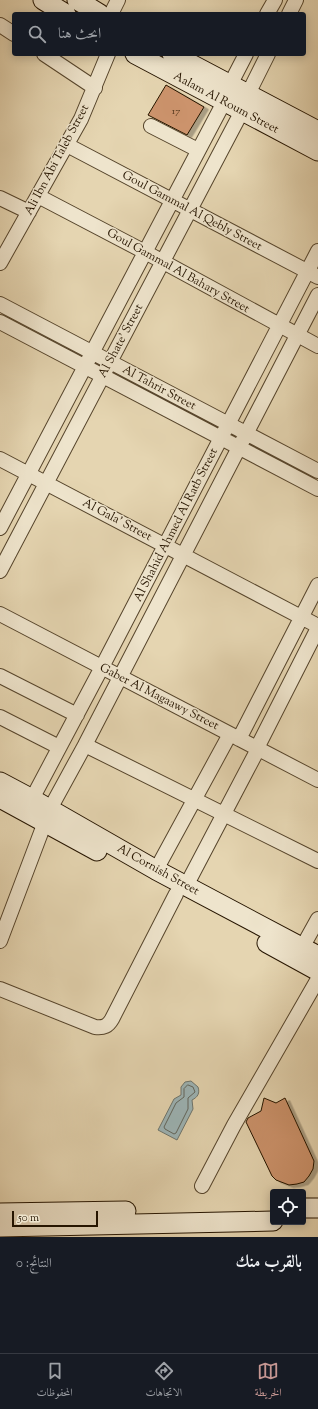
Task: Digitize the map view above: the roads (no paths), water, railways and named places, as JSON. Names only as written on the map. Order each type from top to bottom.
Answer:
[{"type":"street","points":[[43,0],[63,12]]},
{"type":"street","points":[[77,0],[97,12]]},
{"type":"street","points":[[112,12],[118,0]]},
{"type":"street","points":[[268,12],[275,0]]},
{"type":"street","points":[[290,12],[296,0]]},
{"type":"street","points":[[0,25],[12,33]]},
{"type":"street","points":[[47,56],[95,88]]},
{"type":"street","name":"Ali Ibn Abi Taleb Street","points":[[0,263],[81,119],[107,56]]},
{"type":"street","name":"Aalam Al Roum Street","points":[[142,56],[227,93],[245,103],[318,151]]},
{"type":"street","name":"Aalam Al Roum Street","points":[[175,56],[227,93]]},
{"type":"street","name":"Al Shate' Street","points":[[0,528],[198,150],[245,56]]},
{"type":"street","name":"Al Shate' Street","points":[[0,571],[190,210],[245,103],[267,56]]},
{"type":"street","name":"Aalam Al Roum Street","points":[[245,103],[318,131]]},
{"type":"street","points":[[151,126],[198,150]]},
{"type":"street","name":"Goul Gammal Al Qebly Street","points":[[67,145],[313,274]]},
{"type":"street","name":"Goul Gammal Al Bahary Street","points":[[38,196],[163,261],[279,326],[318,346]]},
{"type":"street","points":[[0,198],[29,212]]},
{"type":"street","name":"Al Shahid Ahmed Al Ratb Street","points":[[32,799],[279,326],[313,274],[318,251]]},
{"type":"street","name":"Al Shahid Ahmed Al Ratb Street","points":[[0,941],[47,816],[86,745],[318,294]]},
{"type":"street","name":"Al Tahrir Street","points":[[0,304],[318,471]]},
{"type":"street","name":"Al Tahrir Street","points":[[0,322],[318,489]]},
{"type":"street","name":"Al Gala' Street","points":[[0,459],[302,617],[318,627]]},
{"type":"street","points":[[156,870],[195,800],[235,736],[302,617],[318,585]]},
{"type":"street","name":"Gaber Al Magaawy Street","points":[[0,614],[318,780]]},
{"type":"street","points":[[0,989],[95,1027],[101,1028],[109,1024],[181,890],[224,814],[318,627]]},
{"type":"street","points":[[0,676],[76,715]]},
{"type":"street","points":[[0,717],[59,747]]},
{"type":"street","points":[[86,745],[318,861]]},
{"type":"street","name":"Al Cornish Street","points":[[0,782],[32,799],[47,816],[312,963]]},
{"type":"street","name":"Al Cornish Street","points":[[0,798],[47,816],[156,870],[181,890]]},
{"type":"street","points":[[202,1186],[234,1125],[312,963],[318,918]]},
{"type":"street","points":[[0,1213],[270,1208]]},
{"type":"street","points":[[306,1208],[318,1208]]},
{"type":"street","points":[[0,1227],[270,1221]]},
{"type":"street","points":[[306,1221],[318,1221]]},
{"type":"water","points":[[191,1081],[198,1087],[199,1093],[196,1098],[192,1100],[193,1109],[177,1140],[158,1130],[174,1099],[181,1095],[181,1087],[185,1082]]}]
